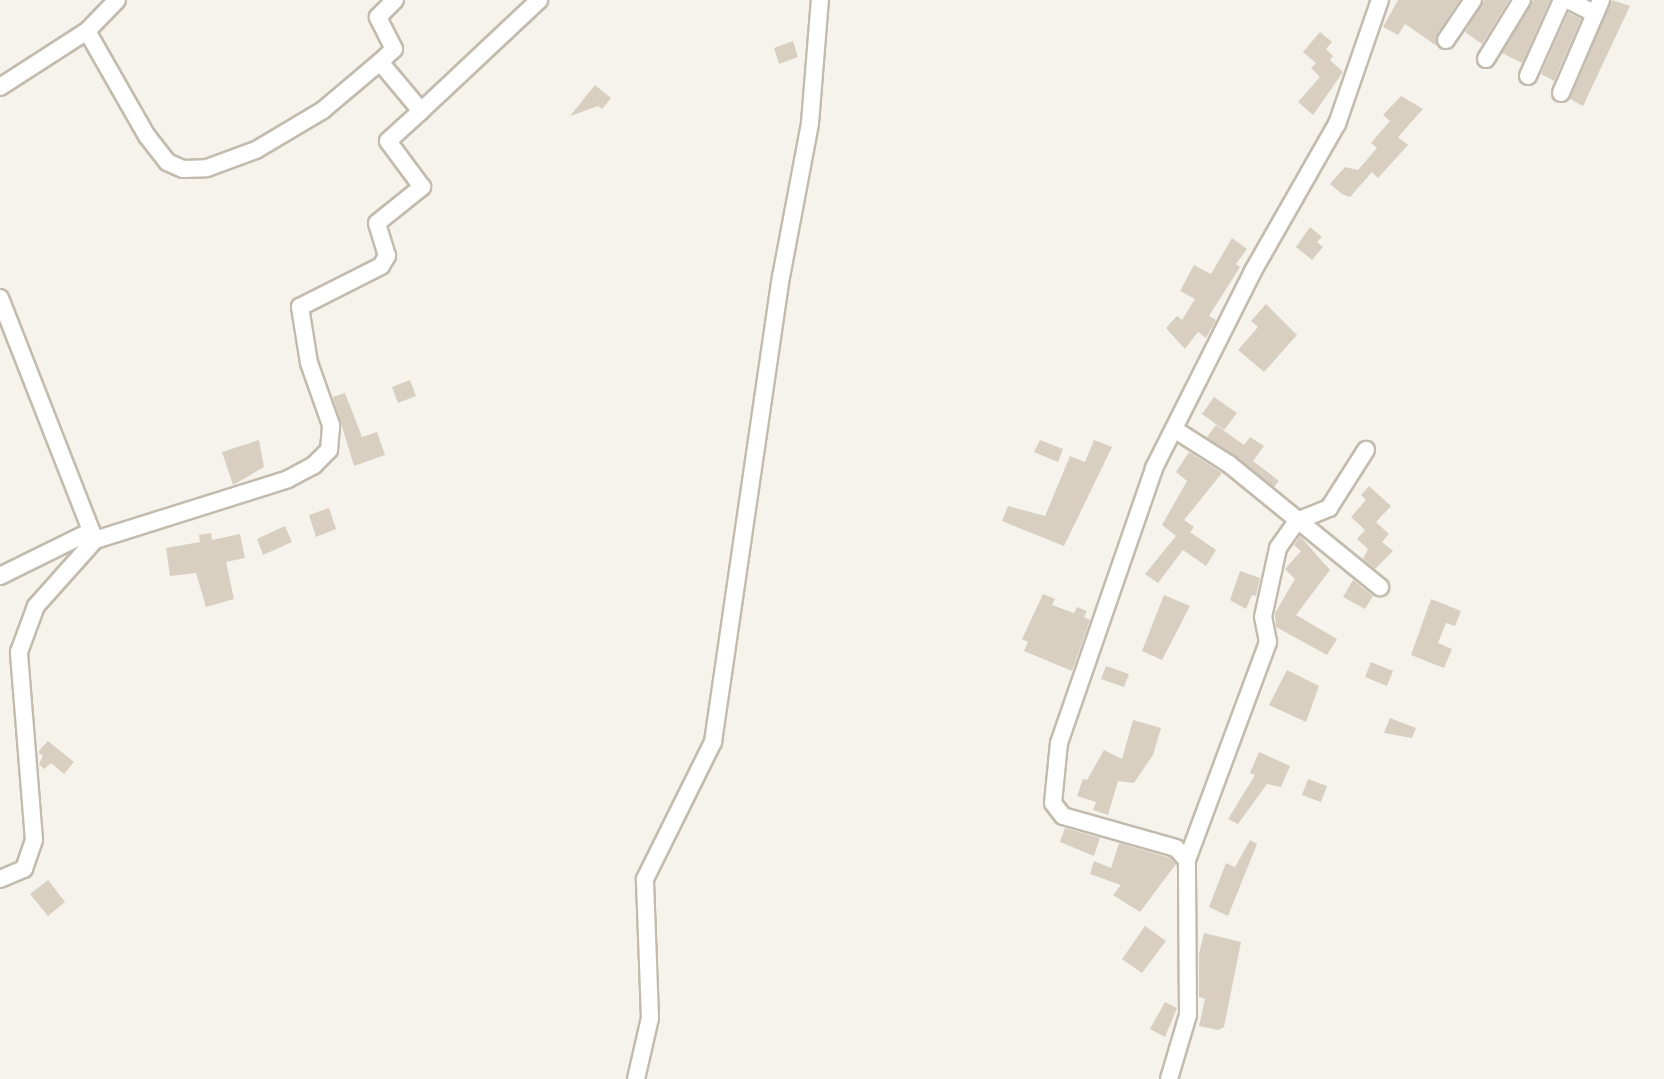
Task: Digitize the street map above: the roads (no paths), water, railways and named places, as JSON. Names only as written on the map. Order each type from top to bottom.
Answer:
[{"type":"street","points":[[0,87],[87,31],[117,0]]},
{"type":"street","points":[[87,31],[147,136],[167,162],[183,169],[207,168],[256,150],[323,110],[380,62],[394,49],[378,17],[395,0]]},
{"type":"street","points":[[0,576],[93,535],[288,479],[329,450],[331,425],[309,363],[300,307],[385,261],[377,223],[422,184],[388,141],[539,0]]},
{"type":"street","points":[[636,1079],[650,1018],[645,879],[713,742],[781,277],[810,123],[820,0]]},
{"type":"street","points":[[1187,860],[1176,848],[1078,823],[1053,803],[1066,716],[1131,545],[1154,468],[1253,271],[1337,124],[1380,0]]},
{"type":"street","points":[[1446,40],[1473,0]]},
{"type":"street","points":[[1486,59],[1522,0]]},
{"type":"street","points":[[1528,76],[1565,0],[1597,6],[1561,93]]},
{"type":"street","points":[[380,62],[421,111]]},
{"type":"street","points":[[0,298],[93,535]]},
{"type":"street","points":[[1174,429],[1229,464],[1380,587]]},
{"type":"street","points":[[1169,1079],[1188,1015],[1187,860],[1268,642],[1263,617],[1278,548],[1297,521],[1329,508],[1366,450]]},
{"type":"street","points":[[0,879],[24,869],[34,840],[19,652],[23,630],[36,606],[93,535]]}]
